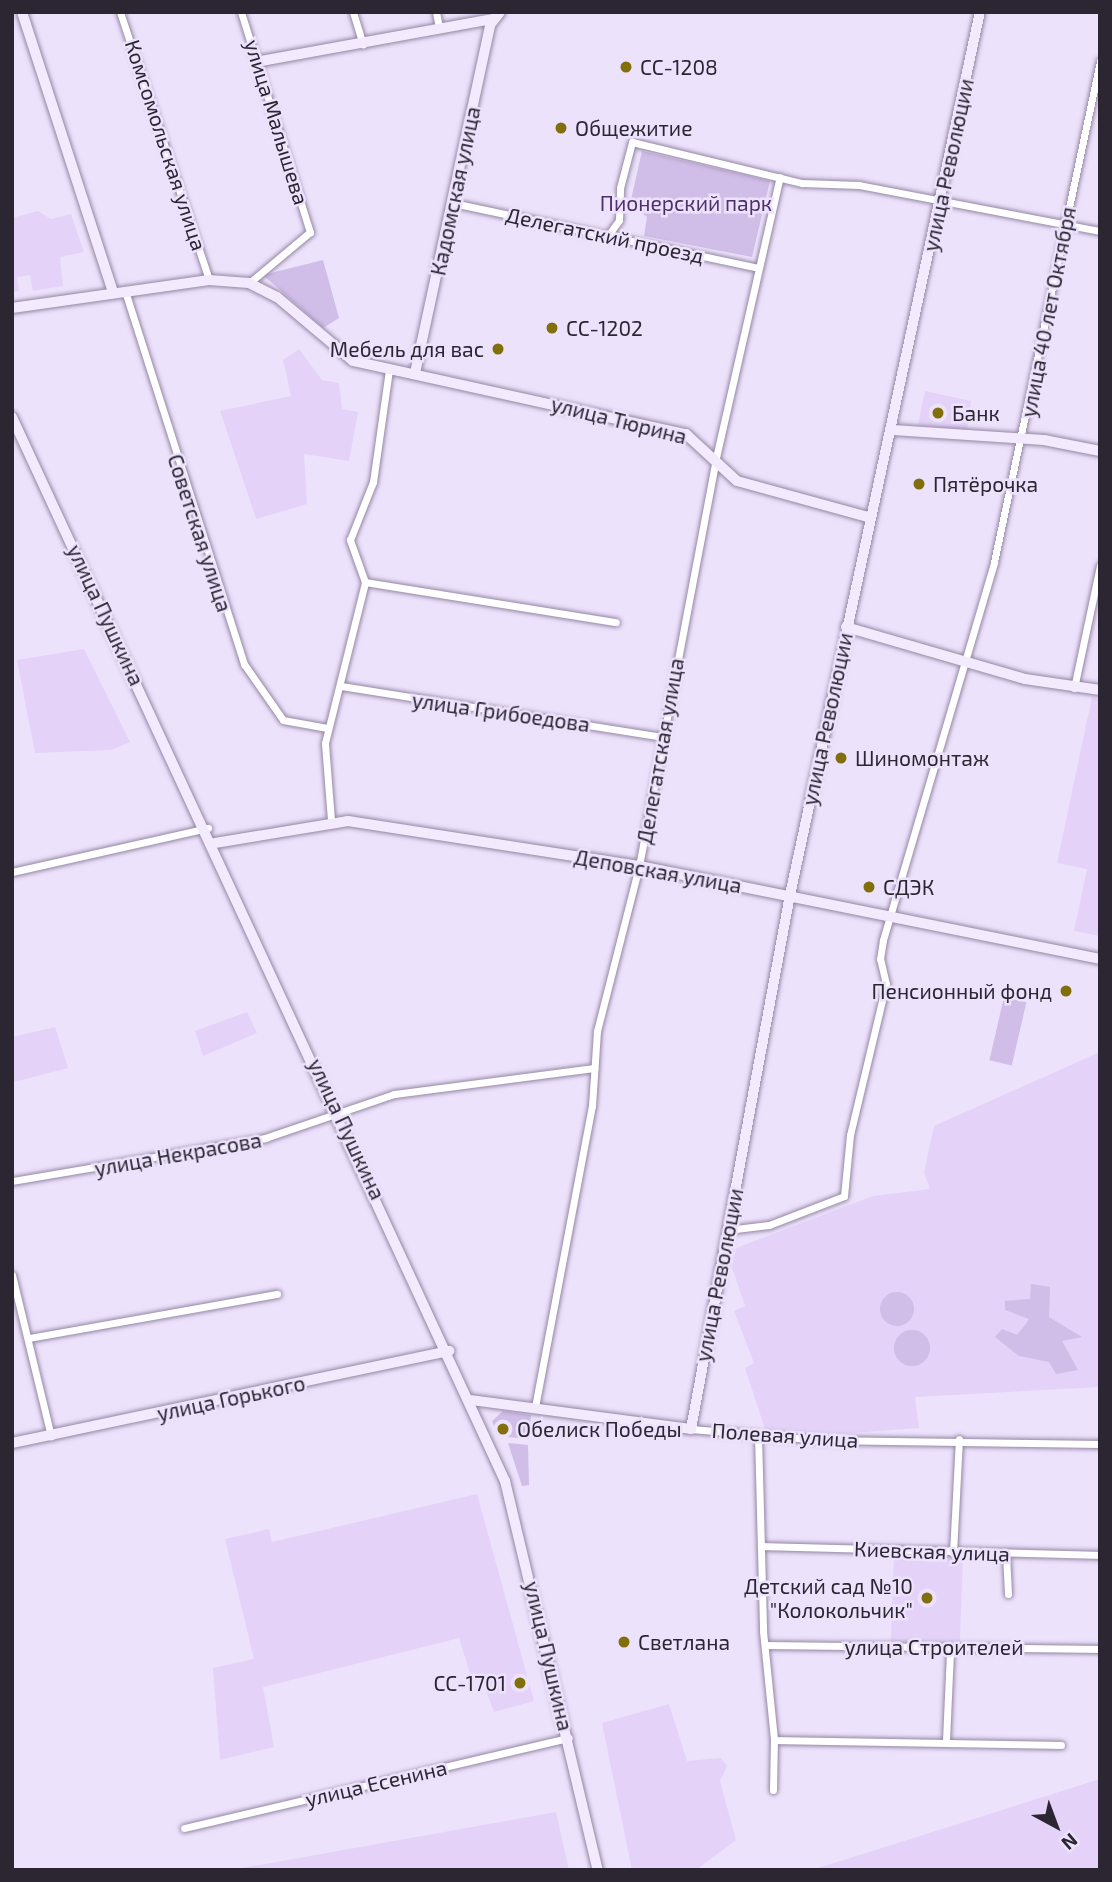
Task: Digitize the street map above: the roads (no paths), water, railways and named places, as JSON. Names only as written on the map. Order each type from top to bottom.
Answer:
[{"type":"street","points":[[22,12],[113,292]]},
{"type":"street","name":"Комсомольская улица","points":[[120,12],[209,279]]},
{"type":"street","name":"улица Малышева","points":[[242,12],[261,61],[310,232],[250,283]]},
{"type":"street","points":[[353,12],[363,44]]},
{"type":"street","points":[[436,12],[439,27]]},
{"type":"street","name":"улица Революции","points":[[691,1429],[790,895],[846,626],[893,430],[980,12]]},
{"type":"street","points":[[261,61],[363,44],[497,15]]},
{"type":"street","name":"Кадомская улица","points":[[415,373],[497,15]]},
{"type":"street","name":"улица 40 лет Октября","points":[[727,1230],[769,1225],[844,1196],[850,1135],[885,992],[880,959],[941,727],[969,663],[994,562],[1100,61]]},
{"type":"street","points":[[609,234],[619,220],[632,142],[780,177],[1100,231]]},
{"type":"street","name":"Делегатская улица","points":[[535,1407],[594,1068],[600,1018],[639,866],[715,463],[780,177]]},
{"type":"street","name":"Делегатский проезд","points":[[453,203],[609,234],[758,268]]},
{"type":"street","points":[[12,308],[209,279],[250,283]]},
{"type":"street","name":"улица Тюрина","points":[[250,283],[277,297],[341,356],[389,369],[687,434],[737,481],[871,518]]},
{"type":"street","name":"Советская улица","points":[[125,291],[244,664],[283,720],[327,728]]},
{"type":"street","points":[[331,820],[327,728],[341,686],[365,582],[350,540],[373,482],[389,369]]},
{"type":"street","name":"улица Пушкина","points":[[12,417],[208,828],[471,1400],[516,1515],[598,1870]]},
{"type":"street","points":[[893,430],[1022,439],[1100,452]]},
{"type":"street","points":[[1074,689],[1100,566]]},
{"type":"street","points":[[365,582],[616,622]]},
{"type":"street","points":[[846,626],[969,663],[1074,689],[1100,690]]},
{"type":"street","name":"улица Грибоедова","points":[[341,686],[662,737]]},
{"type":"street","name":"Деповская улица","points":[[215,843],[331,820],[639,866],[1100,959]]},
{"type":"street","points":[[12,872],[208,828]]},
{"type":"street","name":"улица Некрасова","points":[[12,1181],[252,1140],[341,1117],[394,1094],[594,1068]]},
{"type":"street","points":[[12,1275],[51,1436]]},
{"type":"street","points":[[29,1338],[277,1294]]},
{"type":"street","name":"улица Горького","points":[[12,1443],[449,1351]]},
{"type":"street","name":"Полевая улица","points":[[471,1400],[691,1429],[758,1435],[1100,1444]]},
{"type":"street","points":[[758,1435],[774,1740],[773,1790]]},
{"type":"street","points":[[953,1553],[959,1439]]},
{"type":"street","name":"Киевская улица","points":[[764,1546],[1100,1555]]},
{"type":"street","points":[[1006,1554],[1008,1594]]},
{"type":"street","name":"улица Строителей","points":[[768,1645],[950,1651],[1100,1649]]},
{"type":"street","points":[[946,1740],[950,1651]]},
{"type":"street","name":"улица Есенина","points":[[184,1828],[569,1738]]},
{"type":"street","points":[[774,1740],[946,1740],[1061,1745]]},
{"type":"place","name":"СС-1208","points":[[626,67]]},
{"type":"place","name":"Общежитие","points":[[561,128]]},
{"type":"place","name":"СС-1202","points":[[552,328]]},
{"type":"place","name":"Мебель для вас","points":[[498,349]]},
{"type":"place","name":"Банк","points":[[938,413]]},
{"type":"place","name":"Пятёрочка","points":[[919,484]]},
{"type":"place","name":"Шиномонтаж","points":[[841,758]]},
{"type":"place","name":"СДЭК","points":[[869,887]]},
{"type":"place","name":"Пенсионный фонд","points":[[1066,991]]},
{"type":"place","name":"Обелиск Победы","points":[[503,1429]]},
{"type":"place","name":"Детский сад №10 \"Колокольчик\"","points":[[927,1598]]},
{"type":"place","name":"Светлана","points":[[624,1642]]},
{"type":"place","name":"СС-1701","points":[[520,1683]]},
{"type":"park label","name":"Пионерский парк","points":[[686,203]]}]
